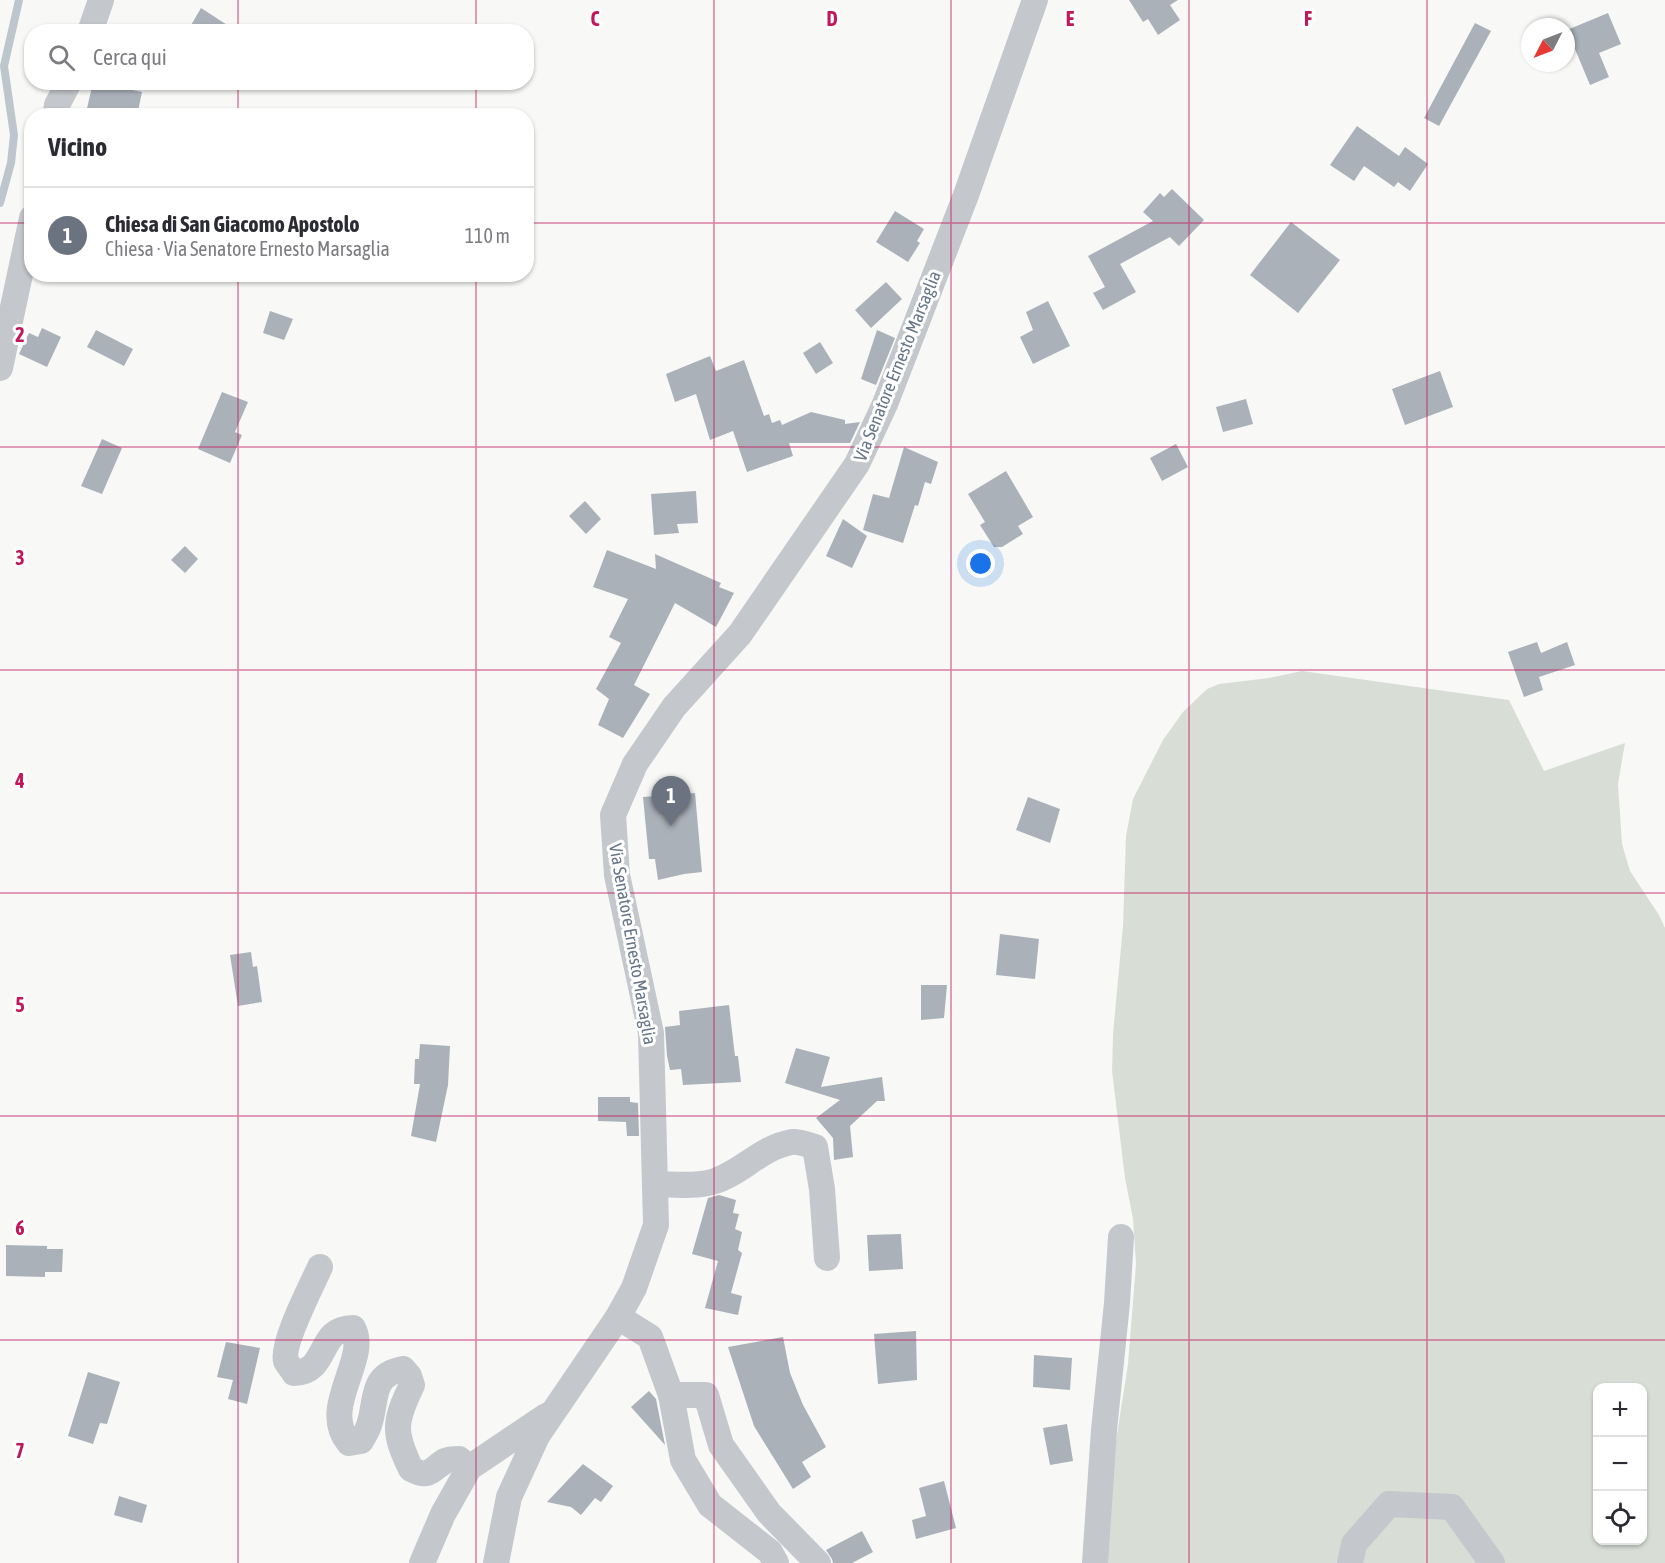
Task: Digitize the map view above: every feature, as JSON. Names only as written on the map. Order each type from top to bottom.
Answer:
[{"type":"street","points":[[93,24],[101,0]]},
{"type":"street","name":"Via Senatore Ernesto Marsaglia","points":[[496,1563],[509,1497],[537,1436],[618,1317],[634,1288],[656,1225],[651,1033],[617,875],[613,814],[635,764],[674,707],[740,634],[857,464],[885,404],[966,195],[1035,0]]},
{"type":"street","points":[[56,108],[65,90]]},
{"type":"street","points":[[0,368],[24,256]]},
{"type":"street","points":[[655,1184],[687,1185],[712,1182],[736,1171],[770,1149],[794,1142],[815,1147],[822,1189],[827,1258]]},
{"type":"street","points":[[1095,1563],[1121,1237]]},
{"type":"street","points":[[320,1267],[287,1344],[286,1360],[294,1373],[304,1372],[313,1367],[332,1334],[343,1328],[353,1328],[358,1336],[357,1348],[340,1407],[341,1433],[349,1443],[361,1441],[369,1427],[374,1394],[383,1378],[392,1371],[403,1369],[409,1376],[411,1386],[402,1406],[396,1430],[411,1469],[421,1474],[432,1472],[447,1460],[459,1459],[469,1467]]},
{"type":"street","points":[[618,1317],[650,1338],[671,1395],[683,1460],[710,1504],[770,1552],[776,1563]]},
{"type":"street","points":[[671,1395],[706,1395],[721,1445],[769,1513],[819,1563]]},
{"type":"street","points":[[422,1563],[443,1514],[469,1467],[551,1413]]},
{"type":"street","points":[[1350,1563],[1354,1544],[1389,1504],[1452,1507],[1492,1563]]},
{"type":"shaded area","points":[[1302,671],[1509,700],[1544,771],[1625,743],[1618,784],[1622,844],[1630,871],[1665,928],[1665,1563],[1106,1563],[1111,1473],[1128,1364],[1136,1264],[1133,1219],[1125,1178],[1112,1071],[1113,1034],[1123,926],[1126,836],[1133,799],[1163,740],[1183,712],[1207,689],[1219,684],[1269,678]]},
{"type":"building","points":[[1129,0],[1178,0],[1170,5],[1180,20],[1158,35],[1148,19],[1143,22]]},
{"type":"building","points":[[201,8],[226,24],[192,24]]},
{"type":"building","points":[[1608,13],[1621,44],[1599,53],[1609,77],[1590,85],[1575,49],[1575,27]]},
{"type":"building","points":[[1475,23],[1491,31],[1439,126],[1424,118]]},
{"type":"building","points":[[91,90],[142,92],[139,108],[87,108]]},
{"type":"building","points":[[1357,126],[1399,156],[1405,147],[1428,164],[1410,191],[1398,182],[1394,187],[1364,166],[1354,181],[1330,165]]},
{"type":"building","points":[[1172,189],[1204,220],[1179,246],[1170,237],[1120,264],[1136,292],[1103,310],[1093,293],[1105,287],[1088,256],[1153,221],[1143,212],[1160,193],[1164,197]]},
{"type":"building","points":[[895,211],[924,229],[917,241],[920,243],[908,262],[876,242]]},
{"type":"building","points":[[1291,222],[1340,260],[1298,313],[1250,275]]},
{"type":"building","points":[[886,282],[902,299],[871,328],[855,310]]},
{"type":"building","points":[[1048,301],[1070,346],[1033,364],[1020,337],[1033,330],[1026,312]]},
{"type":"building","points":[[270,311],[293,319],[284,340],[263,333]]},
{"type":"building","points":[[42,328],[61,337],[47,367],[19,354],[29,333],[38,337]]},
{"type":"building","points":[[96,330],[133,349],[124,366],[87,347]]},
{"type":"building","points":[[877,330],[895,338],[876,385],[861,379]]},
{"type":"building","points":[[820,342],[833,363],[816,374],[803,353]]},
{"type":"building","points":[[710,356],[716,371],[744,360],[764,416],[769,414],[772,423],[780,420],[782,425],[811,412],[845,420],[845,424],[860,422],[850,443],[789,443],[793,456],[747,472],[733,431],[710,440],[696,394],[675,402],[666,374]]},
{"type":"building","points":[[1440,371],[1453,407],[1405,425],[1392,389]]},
{"type":"building","points":[[222,392],[248,402],[235,432],[242,435],[230,463],[198,449]]},
{"type":"building","points":[[1246,399],[1253,424],[1223,432],[1216,407]]},
{"type":"building","points":[[102,439],[122,448],[102,494],[81,486]]},
{"type":"building","points":[[1176,444],[1188,467],[1162,481],[1150,458]]},
{"type":"building","points":[[904,447],[938,462],[931,484],[925,482],[918,506],[915,505],[903,543],[863,530],[873,494],[889,498]]},
{"type":"building","points":[[1006,471],[1033,517],[1018,526],[1023,534],[1002,547],[994,547],[980,525],[985,522],[968,494]]},
{"type":"building","points":[[696,491],[698,523],[677,524],[679,533],[654,535],[651,494]]},
{"type":"building","points":[[585,501],[601,519],[586,534],[569,516]]},
{"type":"building","points":[[843,519],[867,536],[852,568],[826,556]]},
{"type":"building","points":[[185,546],[198,559],[185,573],[171,560]]},
{"type":"building","points":[[607,550],[656,569],[655,554],[721,583],[719,587],[734,593],[716,627],[675,603],[634,685],[650,694],[623,738],[598,725],[609,699],[596,689],[621,643],[609,637],[628,599],[593,587]]},
{"type":"building","points":[[1537,642],[1541,653],[1567,642],[1575,665],[1539,677],[1543,690],[1524,697],[1508,652]]},
{"type":"building","points":[[681,791],[681,794],[695,793],[702,872],[658,880],[655,859],[649,859],[643,797],[656,796],[655,793]]},
{"type":"building","points":[[1028,797],[1060,809],[1050,843],[1016,830]]},
{"type":"building","points":[[1000,934],[1039,939],[1035,979],[996,975]]},
{"type":"building","points":[[251,952],[253,967],[257,966],[262,1002],[238,1006],[230,955]]},
{"type":"building","points":[[921,985],[947,985],[944,1018],[921,1020]]},
{"type":"building","points":[[729,1005],[735,1056],[738,1056],[741,1082],[683,1085],[681,1069],[670,1070],[665,1027],[680,1025],[679,1011]]},
{"type":"building","points":[[420,1044],[450,1046],[448,1085],[436,1142],[411,1136],[420,1084],[414,1084],[415,1059],[419,1059]]},
{"type":"building","points":[[796,1048],[830,1057],[821,1087],[882,1077],[885,1101],[877,1101],[850,1126],[853,1157],[834,1160],[833,1138],[816,1118],[840,1100],[785,1083]]},
{"type":"building","points":[[598,1097],[630,1097],[630,1102],[638,1103],[639,1136],[627,1136],[626,1122],[598,1121]]},
{"type":"building","points":[[719,1195],[736,1200],[733,1213],[739,1214],[735,1229],[742,1232],[738,1250],[742,1253],[731,1293],[742,1296],[738,1315],[705,1308],[718,1261],[692,1254],[708,1198]]},
{"type":"building","points":[[901,1234],[903,1269],[869,1271],[867,1235]]},
{"type":"building","points":[[6,1245],[47,1246],[47,1249],[63,1249],[62,1272],[45,1272],[45,1277],[6,1276]]},
{"type":"building","points":[[916,1331],[917,1380],[878,1384],[874,1334]]},
{"type":"building","points":[[783,1337],[790,1373],[803,1405],[826,1447],[802,1462],[811,1477],[793,1489],[754,1426],[728,1347]]},
{"type":"building","points":[[226,1342],[260,1348],[247,1404],[228,1399],[233,1380],[217,1377]]},
{"type":"building","points":[[1034,1355],[1072,1358],[1070,1390],[1033,1387]]},
{"type":"building","points":[[88,1372],[120,1382],[107,1424],[100,1423],[93,1444],[68,1436]]},
{"type":"building","points":[[649,1391],[656,1399],[665,1445],[631,1407]]},
{"type":"building","points":[[1067,1424],[1073,1461],[1050,1465],[1043,1428]]},
{"type":"building","points":[[583,1464],[613,1486],[601,1502],[595,1498],[581,1515],[571,1507],[547,1502]]},
{"type":"building","points":[[944,1481],[956,1528],[916,1539],[912,1520],[926,1516],[919,1488]]},
{"type":"building","points":[[119,1496],[147,1505],[142,1523],[114,1515]]},
{"type":"building","points":[[862,1531],[873,1552],[852,1563],[833,1563],[826,1550]]},
{"type":"waterway","points":[[0,203],[11,163],[14,135],[4,66],[19,0]]},
{"type":"place","name":"Chiesa di San Giacomo Apostolo","points":[[671,826]]}]
